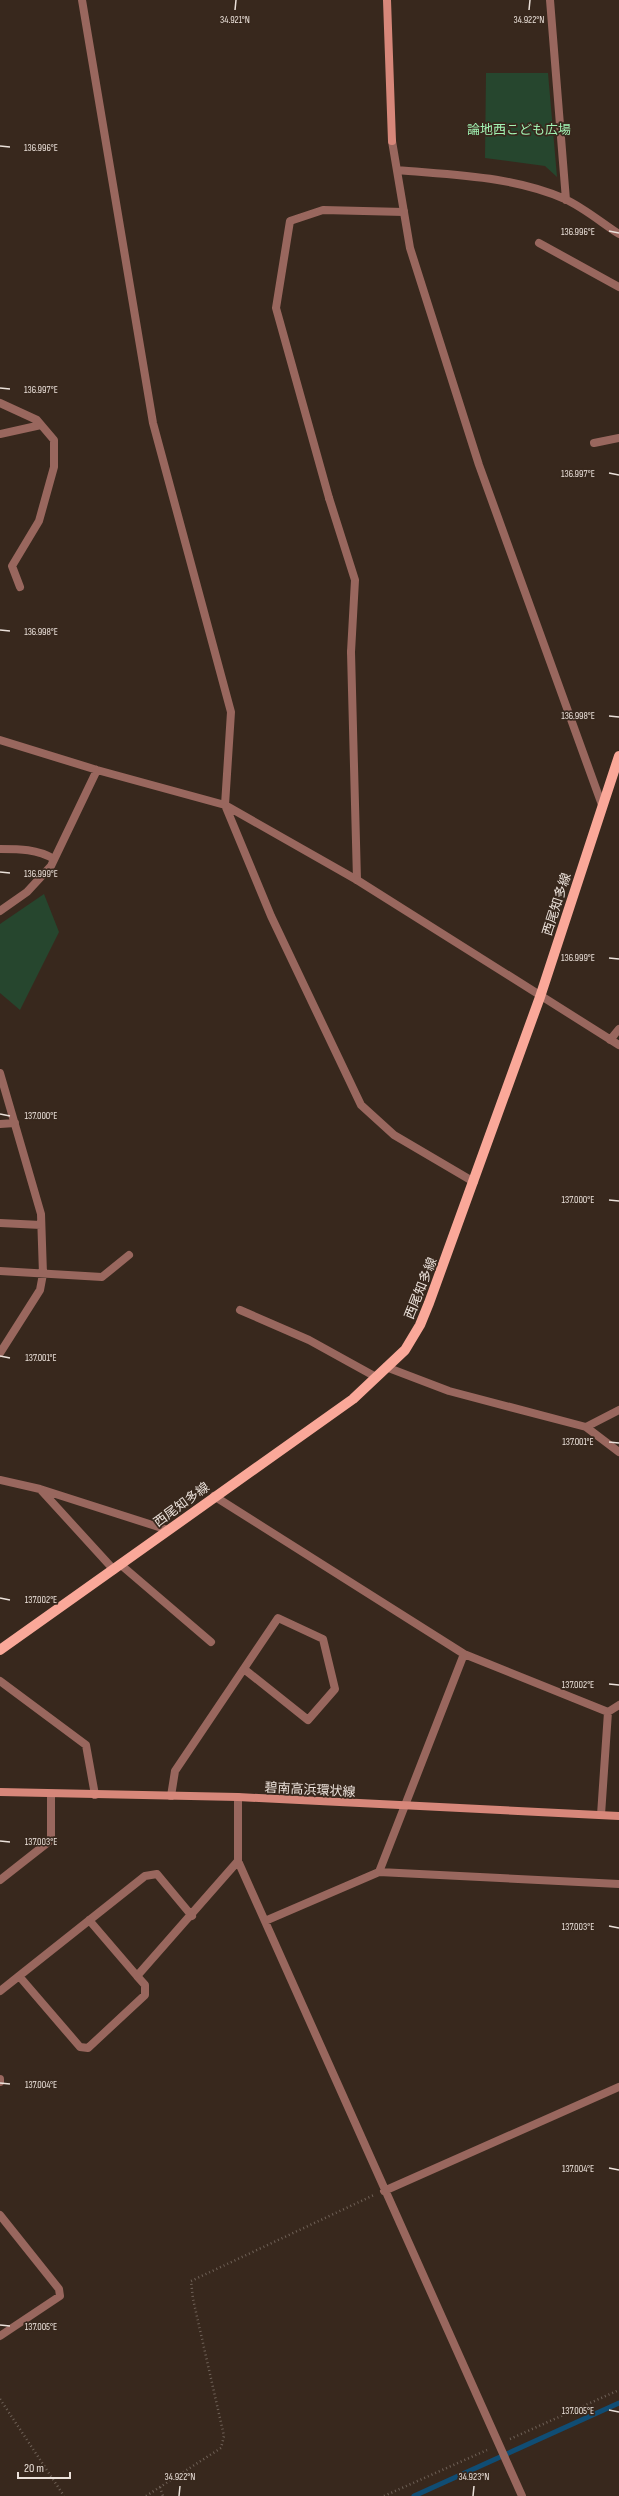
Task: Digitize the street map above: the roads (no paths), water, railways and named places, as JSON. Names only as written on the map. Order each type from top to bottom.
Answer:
[{"type":"main road","points":[[387,0],[392,141]]},
{"type":"main road","name":"西尾知多線","points":[[0,1650],[117,1568],[214,1496],[353,1399],[376,1376],[406,1350],[420,1325],[474,1182],[540,997],[619,756]]},
{"type":"main road","name":"碧南高浜環状線","points":[[0,1792],[238,1797],[619,1816]]},
{"type":"street","points":[[82,0],[153,423],[231,712],[225,805],[271,916],[361,1105],[394,1135],[474,1182]]},
{"type":"street","points":[[550,0],[566,200]]},
{"type":"street","points":[[392,141],[410,248],[479,466],[602,805]]},
{"type":"street","points":[[397,170],[458,176],[530,186],[566,200],[619,234]]},
{"type":"street","points":[[357,880],[351,652],[354,580],[329,498],[276,308],[290,222],[323,210],[404,212]]},
{"type":"street","points":[[539,243],[619,287]]},
{"type":"street","points":[[0,403],[37,420],[54,440],[54,467],[39,521],[12,566],[20,588]]},
{"type":"street","points":[[0,434],[41,425]]},
{"type":"street","points":[[594,442],[619,438]]},
{"type":"street","points":[[0,740],[97,770],[225,805],[357,880],[540,997],[619,1045]]},
{"type":"street","points":[[0,911],[27,892],[51,866],[97,770]]},
{"type":"street","points":[[0,849],[29,850],[44,853],[54,859]]},
{"type":"street","points":[[610,1040],[619,1029]]},
{"type":"street","points":[[0,1073],[41,1214],[43,1274],[40,1290],[0,1353]]},
{"type":"street","points":[[0,1124],[15,1123]]},
{"type":"street","points":[[0,1223],[41,1225]]},
{"type":"street","points":[[0,1271],[102,1277],[130,1255]]},
{"type":"street","points":[[240,1310],[309,1340],[376,1376]]},
{"type":"street","points":[[386,1367],[449,1391],[586,1427],[619,1452]]},
{"type":"street","points":[[586,1427],[619,1410]]},
{"type":"street","points":[[0,1480],[40,1489],[168,1530]]},
{"type":"street","points":[[40,1489],[117,1568],[211,1642]]},
{"type":"street","points":[[214,1496],[464,1654],[608,1712]]},
{"type":"street","points":[[171,1796],[176,1771],[244,1669],[278,1618],[323,1639],[335,1689],[308,1720],[244,1669]]},
{"type":"street","points":[[378,1872],[464,1654]]},
{"type":"street","points":[[0,1681],[86,1745],[95,1795]]},
{"type":"street","points":[[608,1712],[619,1705]]},
{"type":"street","points":[[601,1815],[608,1712]]},
{"type":"street","points":[[0,1880],[51,1840],[51,1794]]},
{"type":"street","points":[[238,1797],[238,1861],[384,2191],[522,2496]]},
{"type":"street","points":[[137,1976],[192,1916],[238,1861]]},
{"type":"street","points":[[265,1921],[378,1872],[619,1884]]},
{"type":"street","points":[[0,1991],[145,1876],[156,1874],[192,1916]]},
{"type":"street","points":[[19,1976],[80,2047],[88,2048],[145,1995],[145,1985],[89,1920]]},
{"type":"street","points":[[384,2191],[619,2087]]},
{"type":"street","points":[[0,2215],[60,2289],[60,2296],[0,2336]]},
{"type":"waterway","points":[[414,2496],[619,2403]]},
{"type":"park label","name":"論地西こども広場","points":[[519,129]]}]
